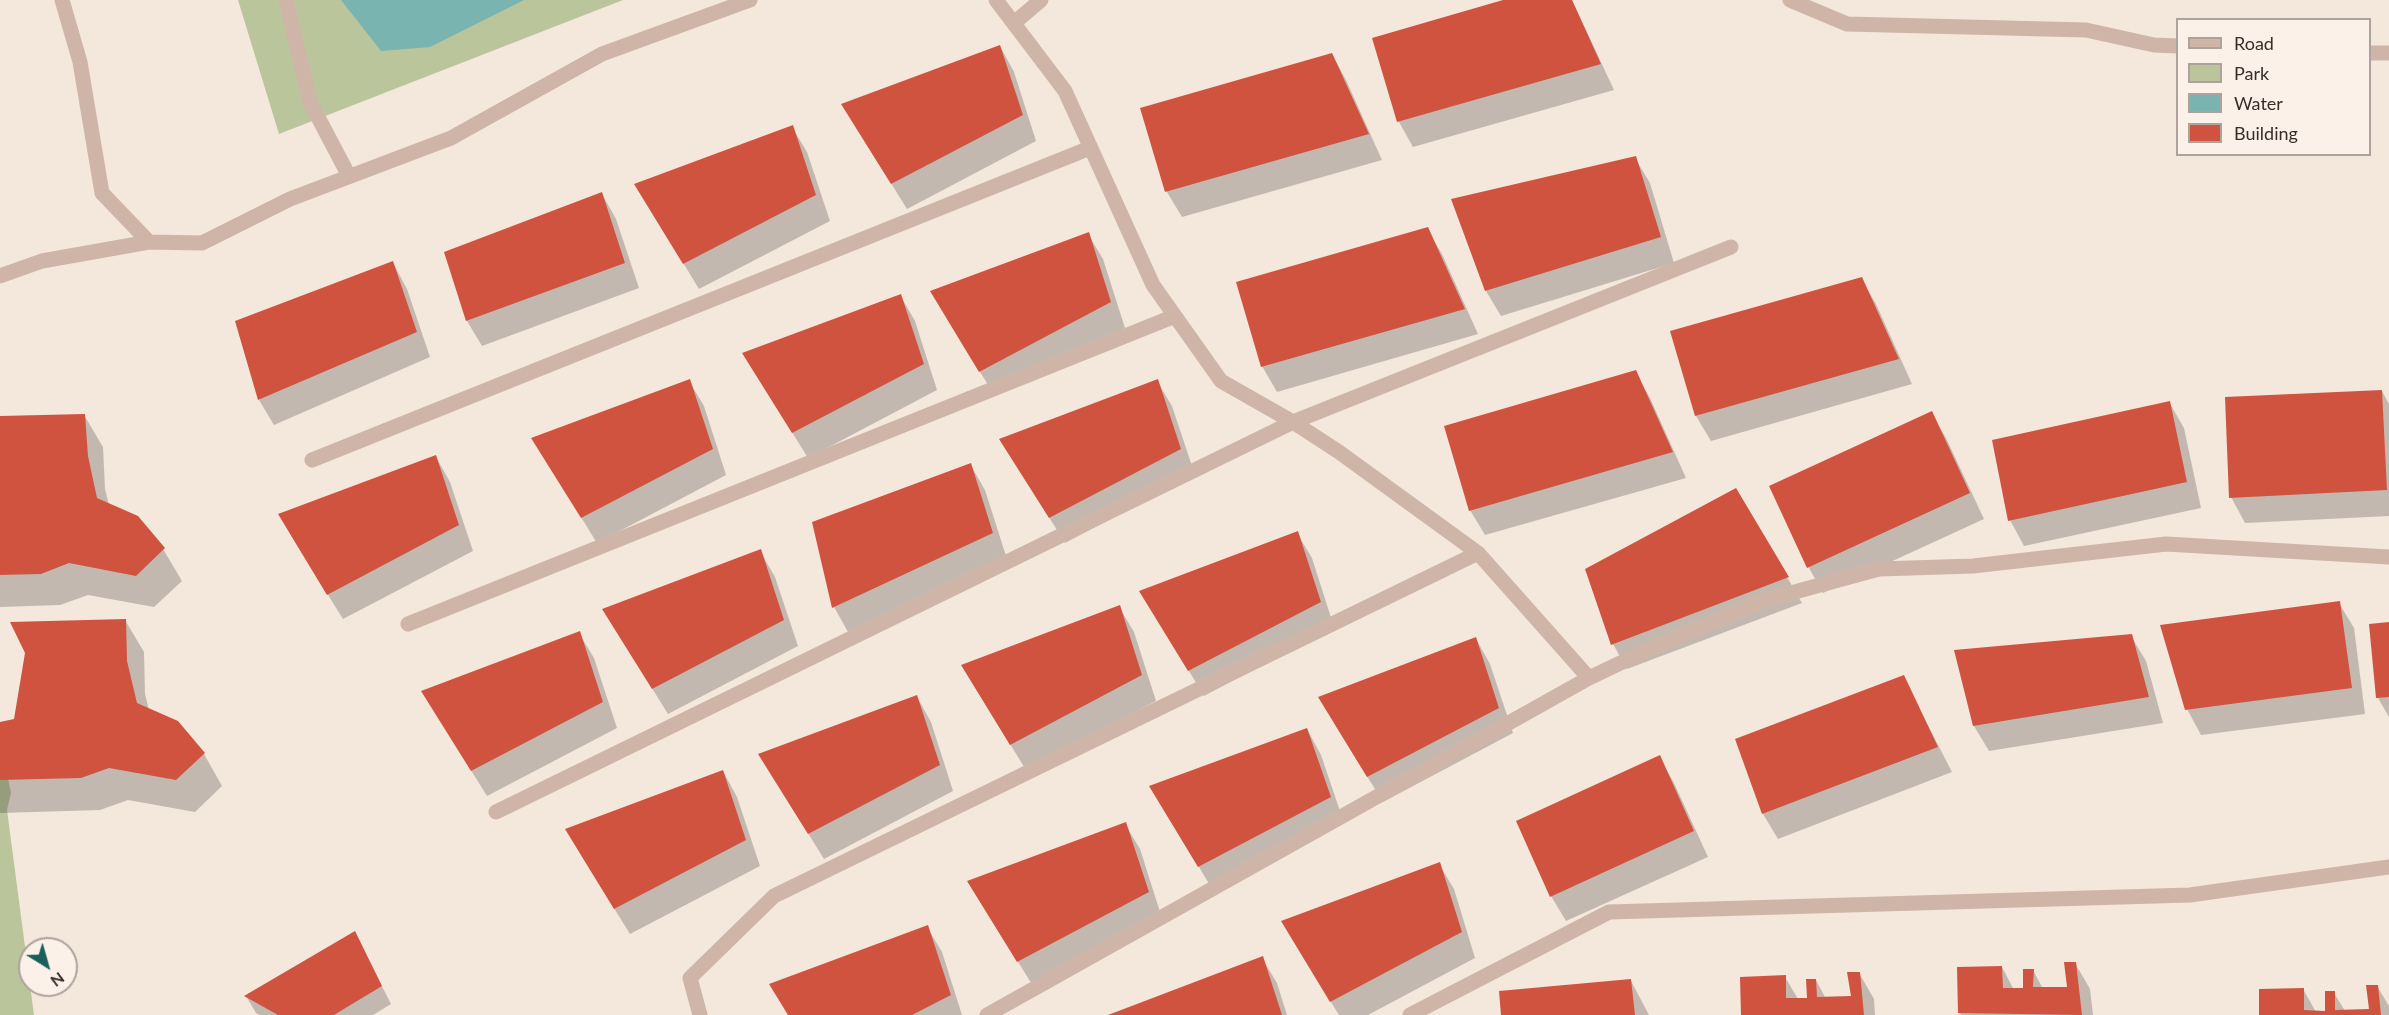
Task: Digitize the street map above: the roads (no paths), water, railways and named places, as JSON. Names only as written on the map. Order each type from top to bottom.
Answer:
[{"type":"street","points":[[62,0],[80,62],[102,193],[149,242]]},
{"type":"street","points":[[286,0],[310,102],[349,176]]},
{"type":"street","points":[[0,276],[42,261],[149,242],[202,243],[290,199],[451,138],[602,54],[750,0]]},
{"type":"street","points":[[996,0],[1065,91],[1153,285],[1221,381],[1293,422],[1339,452],[1478,553],[1589,678]]},
{"type":"street","points":[[1014,23],[1041,0]]},
{"type":"street","points":[[1790,0],[1846,24],[2086,30],[2154,45],[2176,46]]},
{"type":"street","points":[[2371,53],[2389,53]]},
{"type":"street","points":[[312,460],[1090,148]]},
{"type":"street","points":[[496,812],[1293,422],[1731,247]]},
{"type":"street","points":[[408,624],[1175,316]]},
{"type":"street","points":[[987,1015],[1589,678],[1658,645],[1765,600],[1879,569],[1973,566],[2166,544],[2389,557]]},
{"type":"street","points":[[700,1015],[690,978],[774,896],[1478,553]]},
{"type":"street","points":[[1410,1015],[1609,912],[2190,895],[2389,867]]},
{"type":"water","points":[[341,0],[524,0],[430,47],[381,51]]}]
